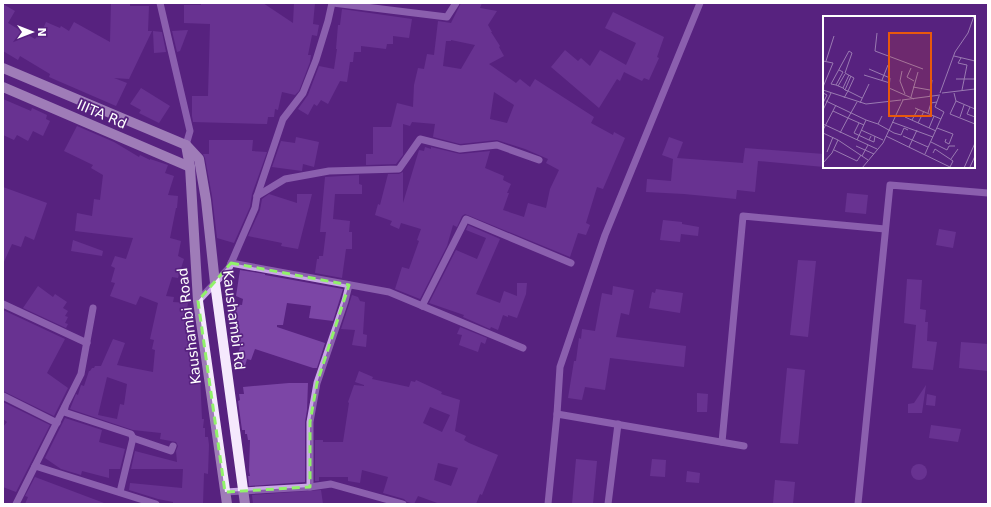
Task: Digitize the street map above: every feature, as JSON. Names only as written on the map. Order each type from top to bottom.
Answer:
[{"type":"main road","name":"IIITA Rd","points":[[3,68],[186,144]]},
{"type":"main road","name":"IIITA Rd","points":[[3,87],[190,167]]},
{"type":"main road","name":"Kaushambi Road","points":[[186,144],[190,167],[198,301],[227,504]]},
{"type":"main road","name":"Kaushambi Rd","points":[[186,144],[199,159],[206,200],[215,283],[245,504]]},
{"type":"street","points":[[160,3],[190,131],[186,144]]},
{"type":"street","points":[[198,301],[229,268],[255,208],[257,196],[283,119],[303,93],[316,60],[328,22],[332,3],[447,18],[456,3]]},
{"type":"street","points":[[393,10],[395,3]]},
{"type":"street","points":[[548,504],[560,367],[605,235],[700,3]]},
{"type":"street","points":[[257,196],[285,179],[329,171],[399,169],[420,139],[460,148],[497,145],[539,160]]},
{"type":"street","points":[[858,504],[890,185],[988,193]]},
{"type":"street","points":[[722,442],[744,216],[885,229]]},
{"type":"street","points":[[422,306],[466,219],[571,263]]},
{"type":"street","points":[[231,263],[389,292],[523,348]]},
{"type":"street","points":[[310,487],[310,422],[317,383],[349,285]]},
{"type":"street","points":[[3,304],[87,343]]},
{"type":"street","points":[[16,504],[81,374],[93,308]]},
{"type":"street","points":[[3,396],[57,423]]},
{"type":"street","points":[[66,405],[64,412],[131,434],[133,438],[171,451],[173,446]]},
{"type":"street","points":[[557,414],[744,446]]},
{"type":"street","points":[[608,504],[618,424]]},
{"type":"street","points":[[120,492],[133,438]]},
{"type":"street","points":[[35,466],[156,504]]},
{"type":"street","points":[[225,492],[310,487],[331,484],[403,504]]},
{"type":"highlighted area","points":[[231,263],[349,285],[317,383],[310,422],[310,487],[225,492],[198,301]]},
{"type":"building","points":[[111,3],[130,3],[130,6],[149,6],[148,31],[152,31],[129,79],[114,78],[127,83],[116,106],[49,77],[50,74],[20,56],[18,60],[3,51],[3,4],[15,11],[8,23],[35,39],[38,35],[40,36],[46,22],[60,28],[61,26],[69,31],[74,22],[110,42]]},
{"type":"building","points":[[201,3],[263,3],[293,23],[294,3],[315,3],[313,24],[319,25],[317,36],[312,35],[308,55],[311,55],[310,62],[299,91],[295,95],[282,92],[278,110],[275,109],[274,117],[268,117],[267,124],[193,122],[192,96],[208,96],[210,24],[184,23],[184,5],[201,5]]},
{"type":"building","points":[[461,3],[482,3],[480,8],[497,11],[488,25],[504,56],[489,64],[516,83],[520,79],[530,87],[535,79],[594,117],[591,123],[613,135],[614,132],[625,138],[603,189],[597,187],[586,223],[590,225],[586,235],[578,233],[570,257],[465,214],[462,216],[457,227],[453,225],[447,246],[420,299],[395,289],[402,267],[409,269],[419,241],[417,240],[421,229],[401,223],[399,229],[390,225],[392,221],[375,215],[378,204],[380,205],[388,174],[399,174],[403,172],[403,203],[419,150],[424,151],[425,147],[431,149],[431,147],[460,154],[490,151],[485,168],[504,176],[503,180],[511,184],[503,210],[524,217],[528,203],[546,208],[550,189],[559,170],[546,163],[548,159],[525,149],[497,140],[460,144],[433,137],[435,124],[412,122],[410,126],[403,124],[403,155],[396,164],[366,165],[366,154],[373,154],[373,127],[391,127],[397,103],[413,107],[414,85],[418,68],[424,69],[427,54],[434,55],[438,21],[451,23]],"holes":[[[451,40],[475,45],[461,69],[443,66],[446,41]],[[494,92],[514,105],[507,123],[490,119]]]},
{"type":"building","points":[[342,9],[412,19],[409,38],[393,36],[393,44],[387,44],[386,49],[361,46],[361,52],[354,52],[353,62],[350,62],[347,82],[340,81],[328,104],[321,100],[317,106],[314,104],[308,115],[298,109],[308,95],[319,66],[334,69],[338,25],[340,25]]},
{"type":"building","points":[[613,12],[664,37],[657,57],[659,58],[649,80],[644,78],[642,81],[624,72],[620,81],[617,79],[599,108],[551,67],[565,50],[578,61],[581,58],[590,66],[600,50],[626,65],[636,43],[605,28]]},
{"type":"building","points":[[188,30],[180,51],[177,52],[172,31]]},
{"type":"building","points":[[153,31],[162,32],[166,52],[154,53]]},
{"type":"building","points":[[141,88],[170,106],[159,123],[139,113],[141,110],[130,104]]},
{"type":"building","points":[[3,99],[31,111],[32,108],[47,115],[46,119],[50,121],[43,136],[33,131],[28,141],[17,135],[14,140],[3,135]]},
{"type":"building","points":[[77,126],[114,142],[139,157],[140,155],[150,160],[168,165],[165,173],[174,176],[168,195],[178,196],[177,208],[170,238],[181,241],[178,256],[184,259],[178,278],[172,277],[166,296],[174,297],[173,302],[188,303],[187,309],[191,309],[189,342],[192,342],[190,367],[194,367],[194,376],[200,376],[202,419],[204,419],[203,428],[205,428],[205,437],[208,437],[209,445],[208,474],[204,473],[203,504],[173,504],[173,502],[129,490],[130,483],[182,488],[183,469],[131,469],[135,451],[177,462],[176,451],[178,446],[176,442],[160,439],[161,433],[133,430],[70,409],[76,394],[78,395],[81,385],[84,386],[89,371],[95,366],[101,366],[113,339],[125,343],[117,365],[153,372],[155,350],[152,349],[154,340],[150,339],[158,303],[140,296],[136,305],[110,296],[115,283],[111,282],[115,268],[111,266],[115,256],[126,259],[133,238],[75,231],[77,213],[92,216],[94,199],[100,200],[103,175],[91,168],[93,165],[64,151]],"holes":[[[107,377],[127,384],[124,405],[120,404],[117,419],[98,415]]]},
{"type":"building","points":[[296,137],[319,142],[314,167],[303,164],[302,171],[272,167],[281,141],[295,143]]},
{"type":"building","points":[[669,137],[683,142],[677,158],[743,163],[745,148],[823,154],[823,167],[758,161],[755,192],[737,190],[736,199],[646,192],[647,179],[671,181],[673,159],[662,155]]},
{"type":"building","points":[[209,140],[253,140],[252,151],[267,152],[252,194],[250,207],[234,243],[217,238],[212,196],[203,154],[209,154]]},
{"type":"building","points":[[359,175],[359,184],[362,185],[362,194],[335,194],[333,219],[350,221],[349,232],[352,232],[352,249],[346,249],[342,278],[315,273],[317,259],[319,259],[319,256],[323,256],[326,232],[320,232],[325,177]]},
{"type":"building","points":[[3,187],[47,203],[34,240],[25,236],[21,247],[12,244],[3,264]]},
{"type":"building","points":[[847,193],[868,195],[866,214],[845,212]]},
{"type":"building","points":[[269,194],[297,203],[297,194],[312,194],[298,249],[281,246],[282,243],[248,236],[260,210],[262,199]]},
{"type":"building","points":[[663,220],[682,222],[682,224],[699,227],[698,236],[681,234],[680,242],[660,240]]},
{"type":"building","points":[[468,225],[500,239],[476,294],[500,303],[504,291],[517,296],[517,283],[527,283],[526,294],[517,318],[503,315],[498,330],[491,327],[490,329],[463,317],[464,315],[429,303],[456,250],[477,259],[486,238],[466,230]]},
{"type":"building","points":[[939,229],[956,232],[953,248],[936,245]]},
{"type":"building","points":[[73,240],[103,251],[102,256],[71,251]]},
{"type":"building","points":[[798,260],[816,261],[808,337],[790,335]]},
{"type":"building","points":[[240,270],[343,289],[333,321],[309,318],[311,306],[287,303],[283,325],[277,325],[277,327],[325,343],[317,368],[255,349],[251,360],[247,359],[244,369],[234,366],[240,347],[230,343],[229,340],[235,322],[228,320],[233,304],[242,305],[243,299],[236,296]]},
{"type":"building","points":[[907,279],[922,280],[920,309],[926,310],[925,322],[928,322],[927,341],[937,342],[933,370],[912,368],[916,325],[904,323]]},
{"type":"building","points":[[38,286],[53,297],[55,294],[67,302],[63,308],[68,311],[65,316],[68,317],[65,323],[68,324],[66,328],[23,308]]},
{"type":"building","points":[[613,286],[634,290],[629,315],[621,313],[616,337],[686,346],[684,367],[610,358],[605,390],[585,387],[582,400],[568,398],[574,361],[576,361],[579,338],[581,339],[582,329],[595,331],[602,293],[612,295]]},
{"type":"building","points":[[656,289],[683,293],[680,313],[649,308],[652,292],[655,293]]},
{"type":"building","points":[[352,295],[358,297],[360,301],[365,302],[363,334],[367,335],[366,347],[352,345],[355,330],[341,329]]},
{"type":"building","points":[[3,310],[65,339],[47,373],[68,388],[54,416],[3,391]]},
{"type":"building","points":[[460,327],[487,338],[485,344],[481,342],[478,352],[459,345],[462,335],[457,334]]},
{"type":"building","points":[[961,342],[988,344],[988,371],[959,368]]},
{"type":"building","points":[[787,368],[805,370],[798,444],[780,443]]},
{"type":"building","points":[[359,371],[373,377],[372,379],[409,387],[411,381],[415,382],[416,380],[442,392],[441,394],[460,400],[455,431],[466,436],[464,440],[469,443],[498,455],[482,495],[480,494],[476,504],[440,504],[418,496],[414,504],[407,502],[404,499],[383,493],[388,477],[362,470],[360,483],[348,481],[348,477],[319,477],[319,481],[315,481],[315,440],[323,440],[323,442],[343,442],[348,402],[354,385],[364,386],[355,382]],"holes":[[[430,407],[450,415],[442,432],[423,423]],[[438,463],[458,468],[451,486],[434,480]]]},
{"type":"building","points":[[308,383],[305,422],[305,482],[249,486],[248,476],[250,476],[250,440],[248,440],[247,434],[245,434],[245,430],[242,430],[238,401],[240,400],[239,394],[244,394],[243,387]]},
{"type":"building","points":[[926,385],[922,413],[908,413],[908,404],[914,403]]},
{"type":"building","points":[[697,393],[708,394],[707,412],[697,412]]},
{"type":"building","points":[[927,394],[936,396],[935,406],[926,405]]},
{"type":"building","points":[[3,402],[50,425],[16,492],[3,487],[3,427],[7,422],[3,419]]},
{"type":"building","points":[[65,418],[102,430],[99,442],[125,449],[120,469],[109,469],[109,478],[82,471],[81,475],[61,469],[45,458]]},
{"type":"building","points":[[931,425],[961,429],[958,442],[929,438]]},
{"type":"building","points":[[576,459],[597,461],[593,504],[572,504]]},
{"type":"building","points":[[652,459],[666,460],[665,477],[650,476]]},
{"type":"building","points":[[919,464],[926,469],[927,472],[922,479],[919,480],[912,475],[911,472],[916,465]]},
{"type":"building","points":[[687,471],[700,473],[699,483],[686,482]]},
{"type":"building","points":[[35,477],[104,504],[25,504],[28,497],[25,496]]},
{"type":"building","points":[[775,480],[795,482],[793,504],[773,504]]},
{"type":"building","points":[[321,490],[323,504],[253,504],[252,495]]}]
